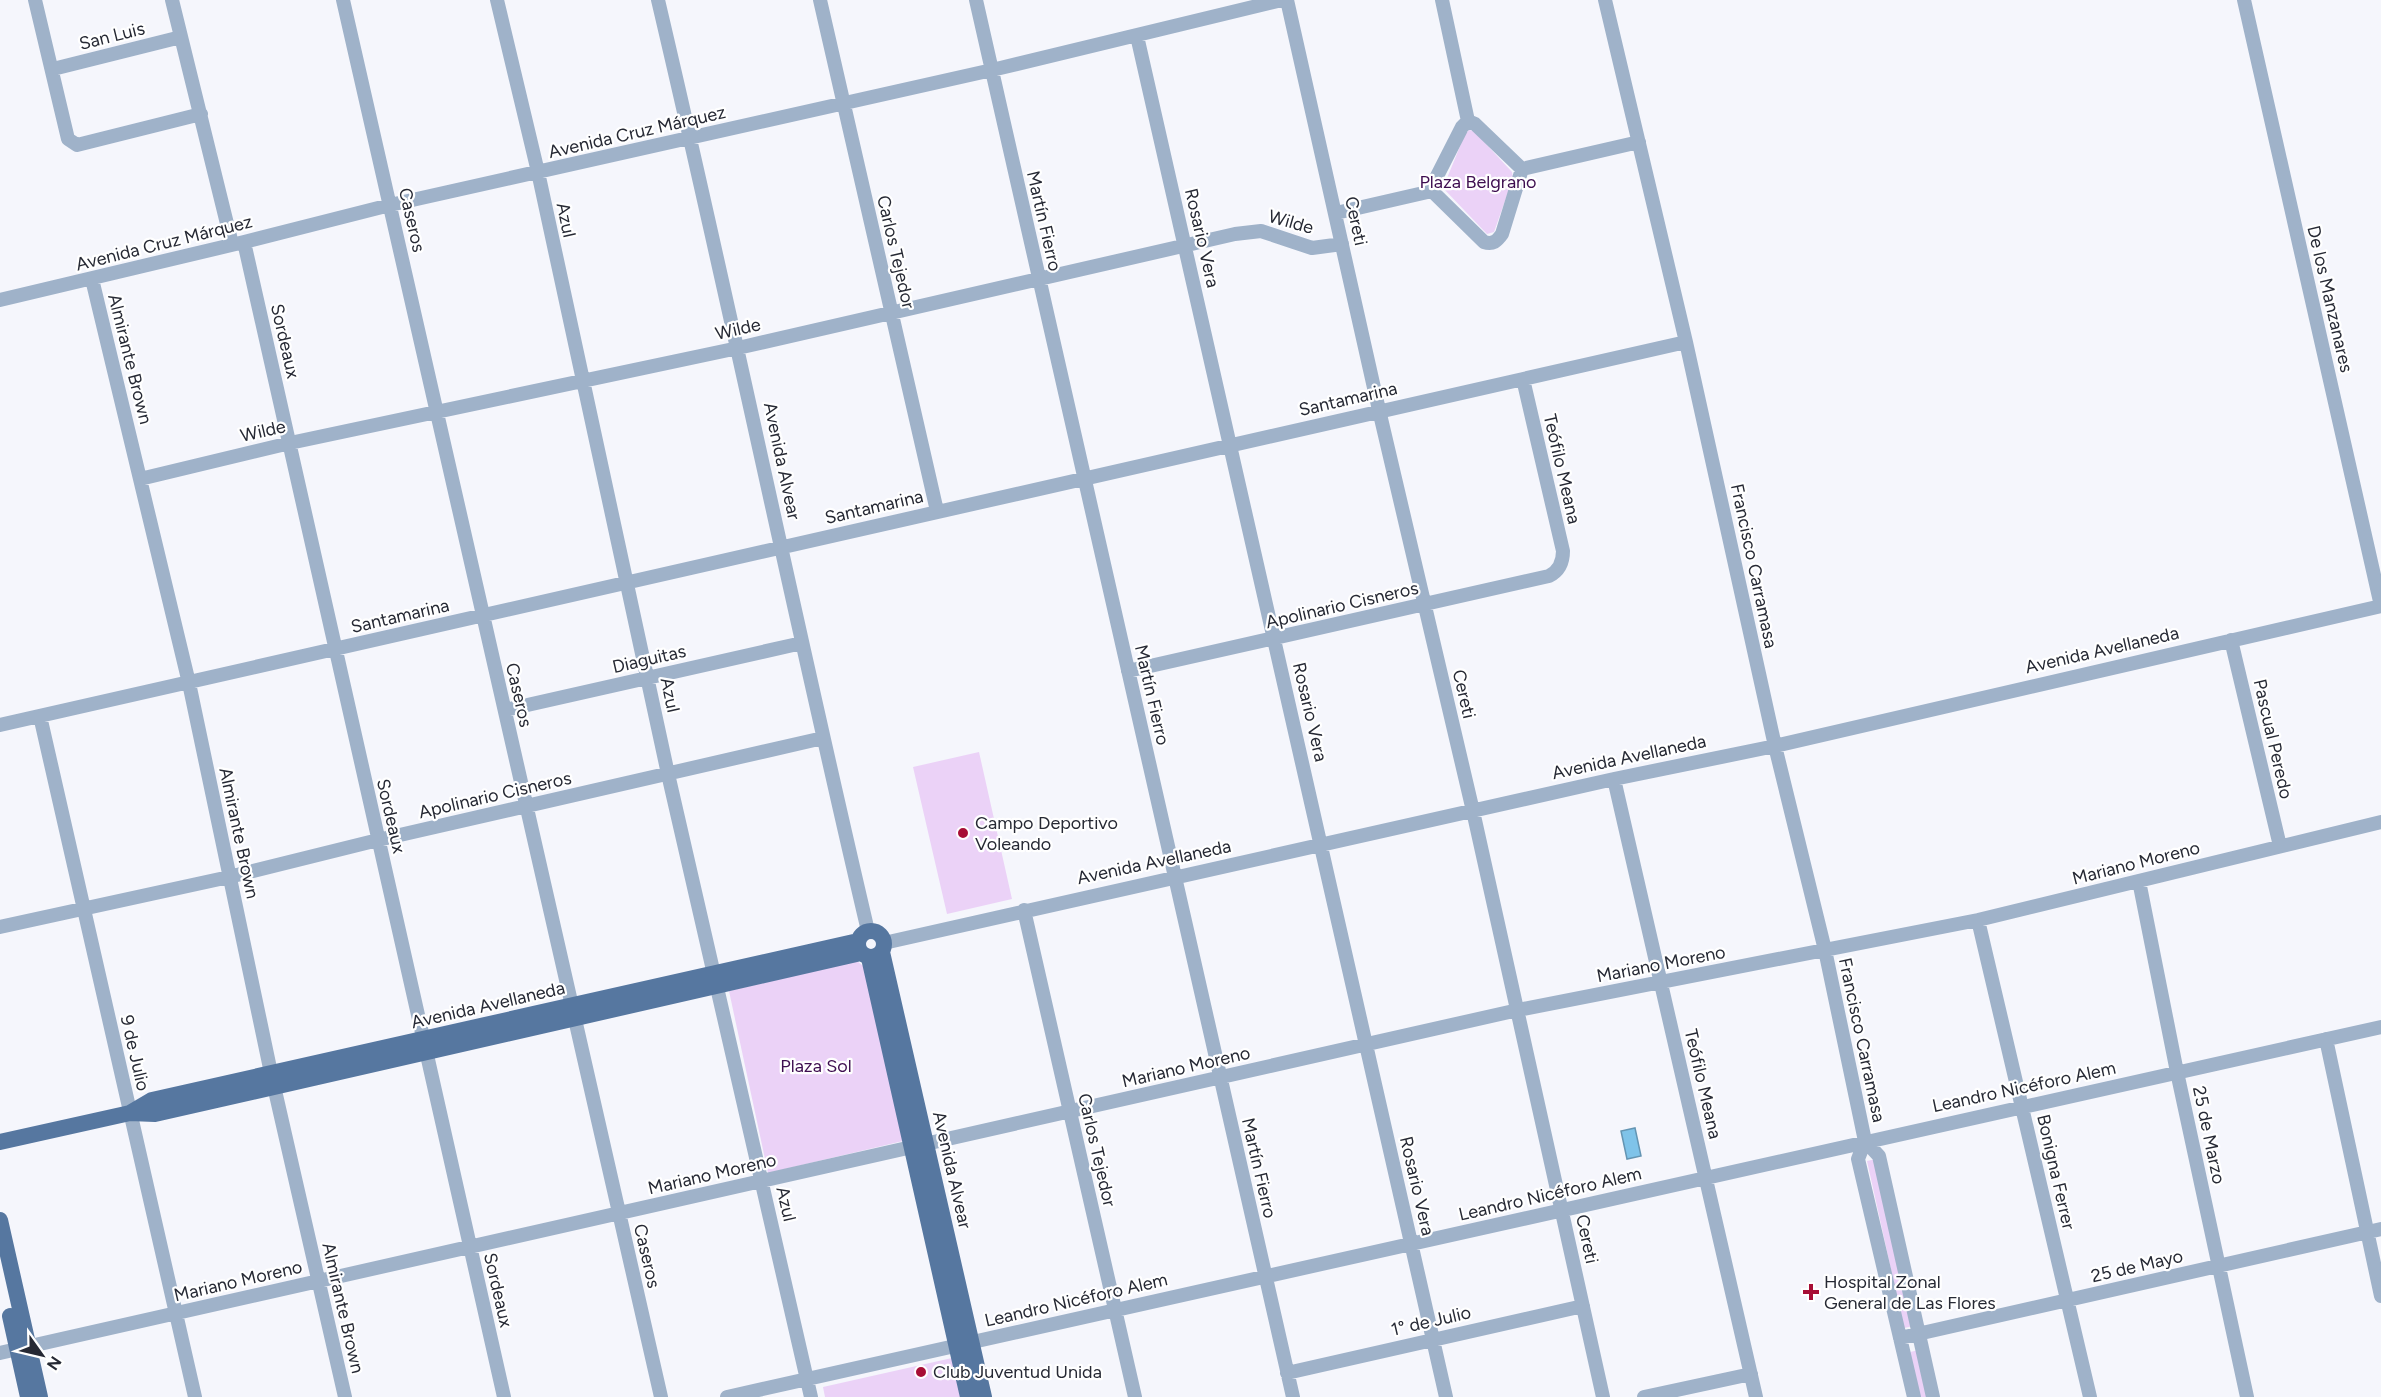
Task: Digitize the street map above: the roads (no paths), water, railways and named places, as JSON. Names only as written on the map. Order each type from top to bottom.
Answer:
[{"type":"main road","name":"Avenida Avellaneda","points":[[0,1142],[130,1113],[155,1114],[273,1080],[870,946]]},
{"type":"main road","name":"Avenida Alvear","points":[[870,946],[920,1145],[964,1344],[969,1397]]},
{"type":"main road","points":[[0,1220],[23,1348],[28,1397]]},
{"type":"main road","points":[[0,1272],[40,1397]]},
{"type":"main road","name":"Avenida Alvear","points":[[964,1344],[984,1397]]},
{"type":"street","points":[[35,0],[68,139],[72,143],[77,145],[201,114]]},
{"type":"street","name":"Sordeaux","points":[[172,0],[290,443],[504,1397]]},
{"type":"street","name":"Caseros","points":[[343,0],[661,1397]]},
{"type":"street","name":"Azul","points":[[497,0],[538,172],[669,774],[812,1397]]},
{"type":"street","name":"Avenida Alvear","points":[[658,0],[738,348],[870,946]]},
{"type":"street","name":"Carlos Tejedor","points":[[820,0],[937,511]]},
{"type":"street","name":"Martín Fierro","points":[[976,0],[1293,1397]]},
{"type":"street","name":"Avenida Cruz Márquez","points":[[0,300],[390,205],[992,70],[1282,0]]},
{"type":"street","name":"Cereti","points":[[1287,0],[1379,410],[1473,811],[1603,1397]]},
{"type":"street","points":[[1442,0],[1468,121]]},
{"type":"street","name":"Francisco Carramasa","points":[[1605,0],[1686,342],[1775,746],[1825,950],[1865,1141],[1879,1156],[1933,1397]]},
{"type":"street","name":"De los Manzanares","points":[[2244,0],[2381,606]]},
{"type":"street","name":"Rosario Vera","points":[[1137,36],[1446,1397]]},
{"type":"street","name":"San Luis","points":[[53,69],[181,37]]},
{"type":"street","points":[[1468,121],[1475,124],[1522,169]]},
{"type":"street","points":[[1468,121],[1462,127],[1438,173],[1432,191],[1484,242],[1489,244],[1502,234],[1522,169]]},
{"type":"street","points":[[1522,169],[1639,142]]},
{"type":"street","name":"Wilde","points":[[1336,213],[1432,191]]},
{"type":"street","name":"Wilde","points":[[140,479],[290,443],[738,348],[1251,231],[1269,232],[1290,242],[1312,248],[1342,244]]},
{"type":"street","name":"Almirante Brown","points":[[92,279],[189,683],[273,1080],[345,1397]]},
{"type":"street","name":"Santamarina","points":[[0,725],[1686,342]]},
{"type":"street","name":"Teófilo Meana","points":[[1523,379],[1563,550],[1560,566]]},
{"type":"street","name":"Apolinario Cisneros","points":[[1128,671],[1549,576],[1560,566]]},
{"type":"street","name":"Avenida Avellaneda","points":[[870,946],[1614,779],[1775,746],[2381,606]]},
{"type":"street","name":"Pascual Peredo","points":[[2231,640],[2280,846]]},
{"type":"street","name":"Diaguitas","points":[[505,710],[802,643]]},
{"type":"street","name":"9 de Julio","points":[[40,716],[195,1397]]},
{"type":"street","name":"Apolinario Cisneros","points":[[0,927],[229,877],[378,840],[823,738]]},
{"type":"street","name":"Teófilo Meana","points":[[1614,779],[1756,1397]]},
{"type":"street","name":"Mariano Moreno","points":[[0,1353],[1518,1010],[1978,920],[2381,822]]},
{"type":"street","name":"25 de Marzo","points":[[2139,881],[2177,1072],[2247,1397]]},
{"type":"street","name":"Carlos Tejedor","points":[[1024,910],[1135,1397]]},
{"type":"street","name":"Bonigna Ferrer","points":[[1978,920],[2090,1397]]},
{"type":"street","name":"Leandro Nicéforo Alem","points":[[727,1397],[2381,1027]]},
{"type":"street","points":[[2326,1039],[2374,1230],[2381,1296]]},
{"type":"street","name":"Francisco Carramasa","points":[[1865,1141],[1858,1159],[1914,1397]]},
{"type":"street","name":"25 de Mayo","points":[[1900,1338],[2374,1230]]},
{"type":"street","name":"1° de Julio","points":[[1287,1373],[1583,1306]]},
{"type":"street","points":[[1644,1397],[1751,1374]]},
{"type":"water","points":[[1635,1128],[1641,1156],[1627,1159],[1621,1131]]},
{"type":"place","name":"Campo Deportivo Voleando","points":[[963,833]]},
{"type":"place","name":"Hospital Zonal General de Las Flores","points":[[1811,1292]]},
{"type":"place","name":"Club Juventud Unida","points":[[921,1372]]},
{"type":"park label","name":"Plaza Belgrano","points":[[1478,182]]},
{"type":"park label","name":"Plaza Sol","points":[[816,1066]]}]
